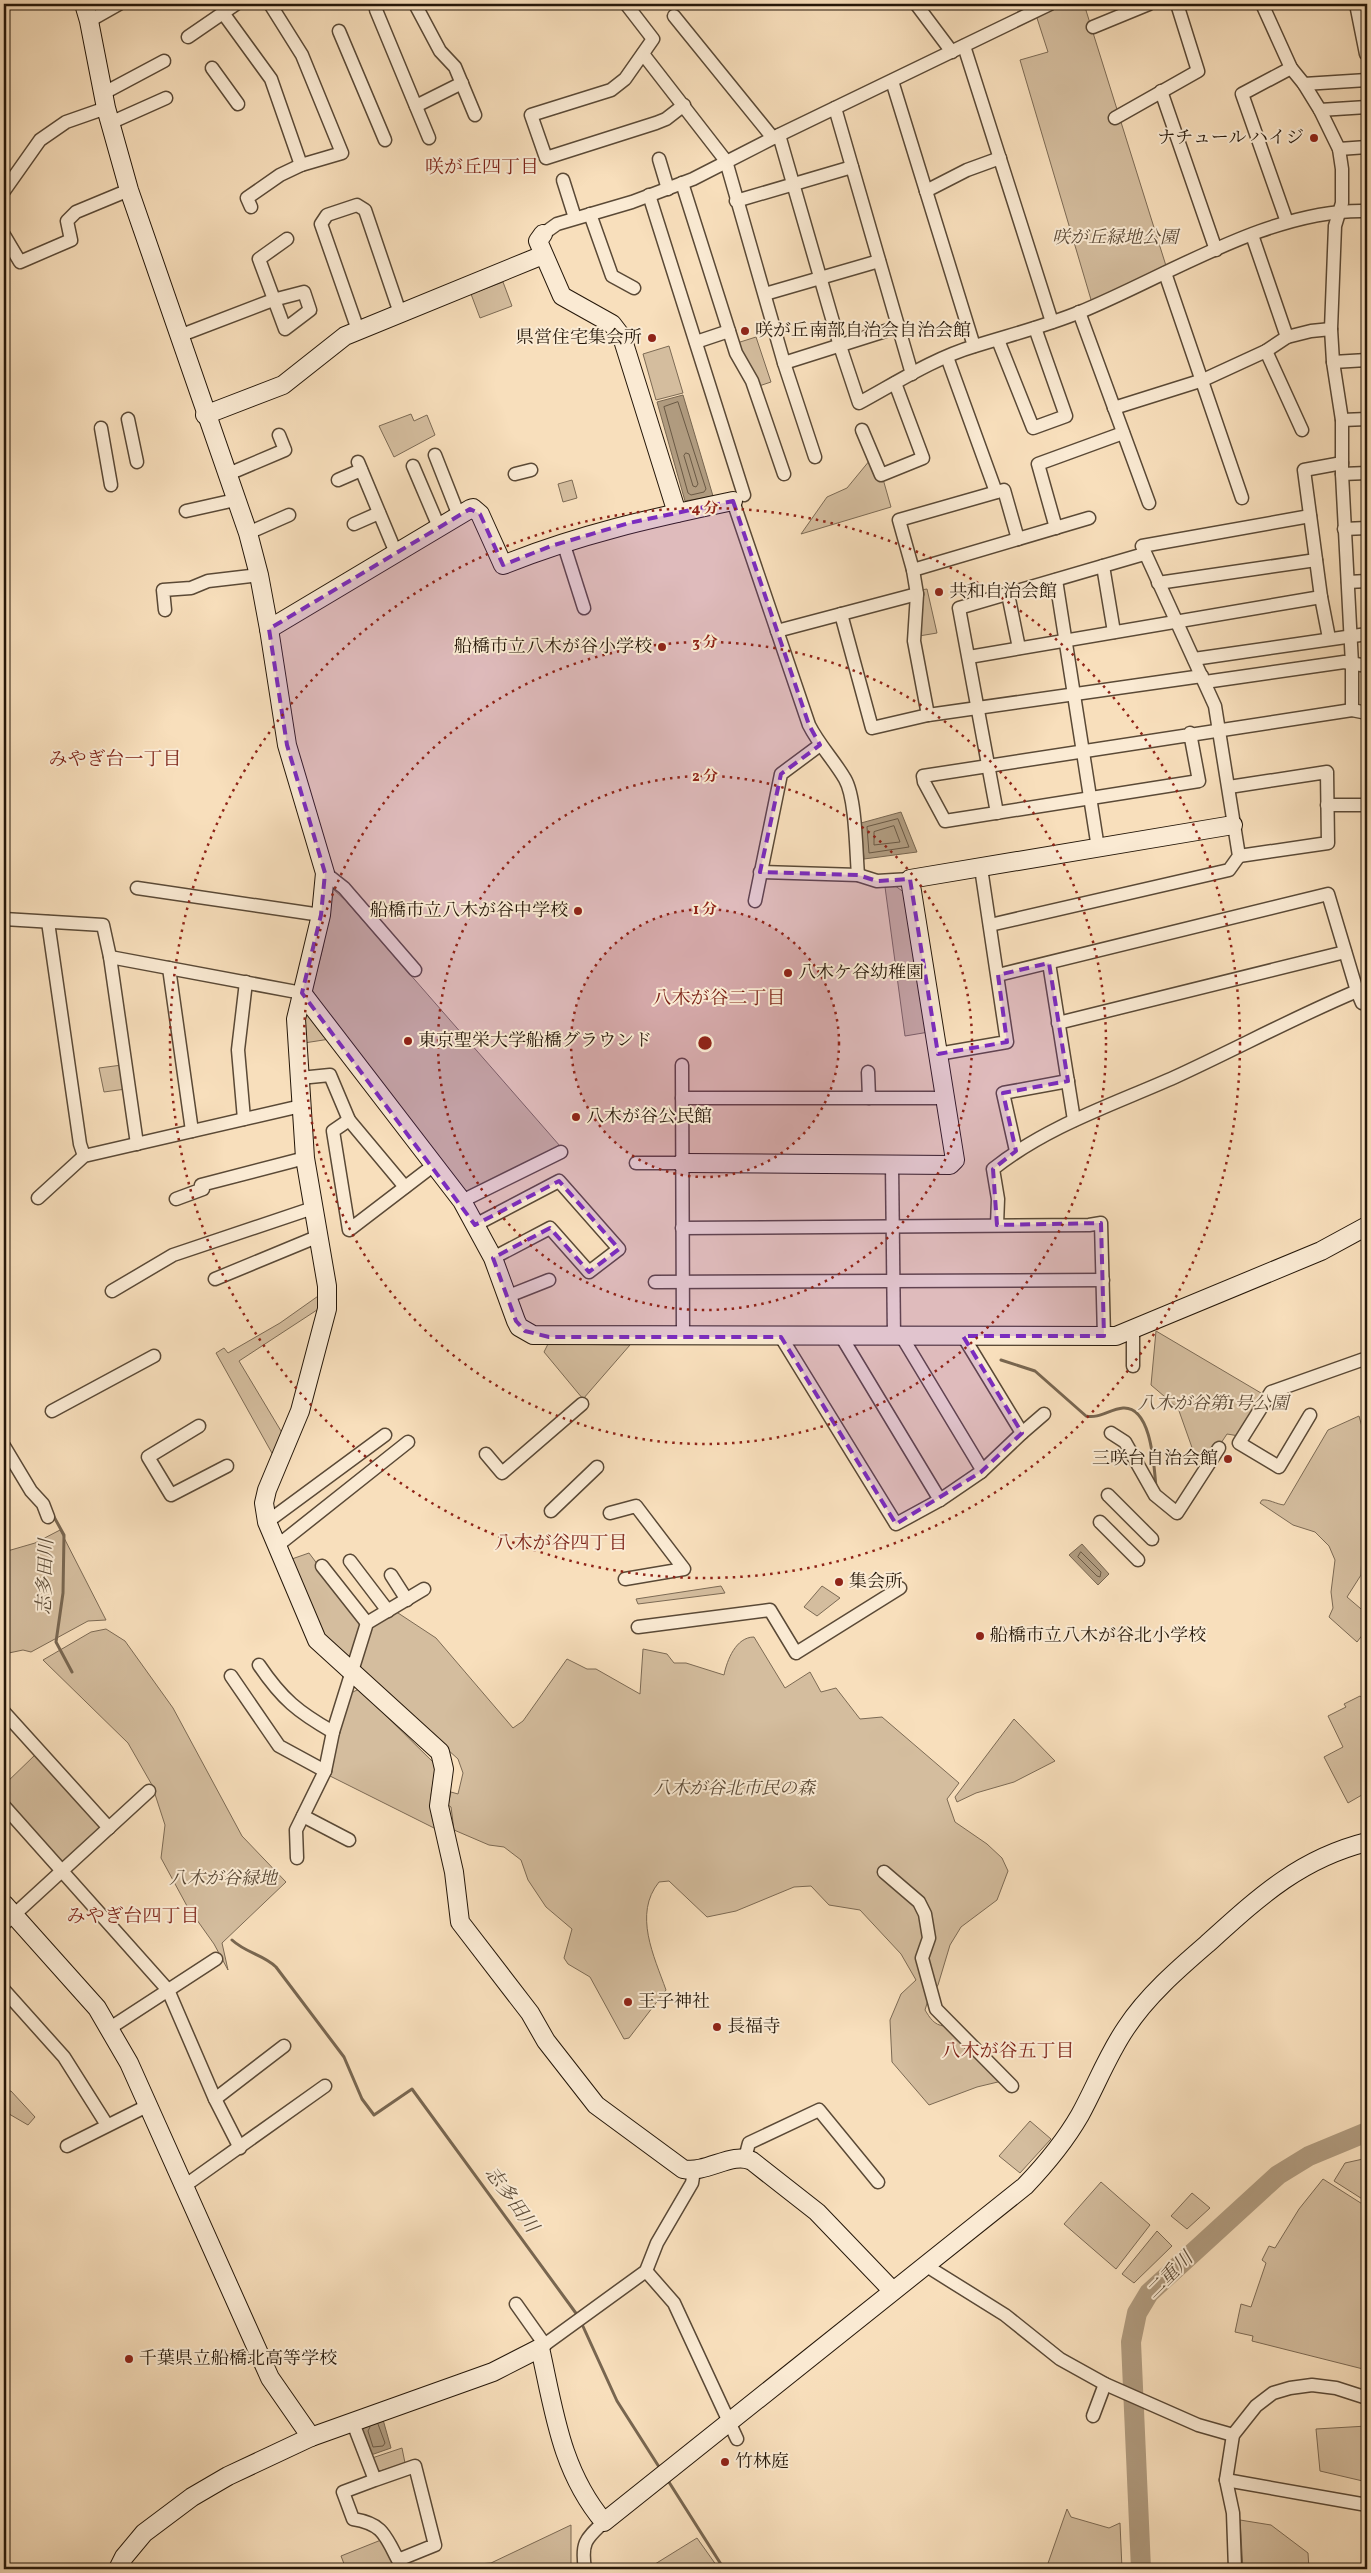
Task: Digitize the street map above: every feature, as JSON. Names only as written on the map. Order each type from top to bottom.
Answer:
[{"type":"street","points":[[84,4],[107,108],[128,190],[226,475],[248,533],[259,574],[287,745],[325,873],[320,915],[296,1018],[304,1158],[327,1286],[325,1316],[300,1411],[264,1503],[267,1522],[317,1640],[440,1752],[444,1761],[439,1806],[454,1872],[460,1922],[468,1935],[502,1976],[546,2041],[596,2105],[683,2169],[694,2171],[745,2158],[784,2184],[817,2212],[890,2289]]},
{"type":"street","points":[[89,21],[119,4]]},
{"type":"street","points":[[188,37],[236,4]]},
{"type":"street","points":[[251,207],[247,198],[280,175],[301,165],[342,153],[302,55],[270,4]]},
{"type":"street","points":[[414,4],[440,51],[455,67],[475,115]]},
{"type":"street","points":[[626,4],[653,36],[653,39],[625,79],[611,90],[531,115],[546,158],[656,123],[666,119],[684,105]]},
{"type":"street","points":[[916,4],[952,52]]},
{"type":"street","points":[[677,513],[622,337],[612,324],[562,296],[538,241],[542,234],[557,224],[682,184],[776,136],[1050,4]]},
{"type":"street","points":[[1093,27],[1149,4]]},
{"type":"street","points":[[1115,118],[1198,71],[1177,4]]},
{"type":"street","points":[[1262,4],[1291,68],[1304,84],[1320,110],[1339,149],[1342,169],[1340,210],[1335,226],[1331,328],[1333,362],[1342,420],[1344,529],[1351,635],[1352,710]]},
{"type":"street","points":[[1356,4],[1363,20],[1366,54]]},
{"type":"street","points":[[376,10],[429,138]]},
{"type":"street","points":[[223,13],[271,79],[301,165]]},
{"type":"street","points":[[674,16],[776,136],[793,183],[840,346],[859,403],[948,357],[974,346],[998,340],[1079,312],[1252,235],[1287,222],[1340,210],[1367,211]]},
{"type":"street","points":[[339,31],[385,140]]},
{"type":"street","points":[[964,46],[1052,322]]},
{"type":"street","points":[[643,54],[726,161],[784,363],[815,457]]},
{"type":"street","points":[[107,108],[163,61]]},
{"type":"street","points":[[212,68],[238,104]]},
{"type":"street","points":[[1287,222],[1242,94],[1291,68]]},
{"type":"street","points":[[1304,84],[1367,80]]},
{"type":"street","points":[[892,81],[974,346]]},
{"type":"street","points":[[416,106],[462,83]]},
{"type":"street","points":[[1161,91],[1216,250]]},
{"type":"street","points":[[4,191],[40,140],[66,122],[107,108],[166,98]]},
{"type":"street","points":[[1320,110],[1367,106]]},
{"type":"street","points":[[835,108],[912,374]]},
{"type":"street","points":[[1339,149],[1367,148]]},
{"type":"street","points":[[926,190],[967,170],[1000,158]]},
{"type":"street","points":[[658,159],[668,189]]},
{"type":"street","points":[[736,201],[852,167]]},
{"type":"street","points":[[563,180],[575,218]]},
{"type":"street","points":[[682,184],[736,353],[752,381],[784,474]]},
{"type":"street","points":[[4,235],[20,262],[72,240],[67,221],[76,212],[128,190]]},
{"type":"street","points":[[649,196],[696,342],[777,631],[809,725],[820,745],[846,780],[850,793],[858,875]]},
{"type":"street","points":[[358,330],[321,224],[327,215],[356,205],[365,210],[400,313]]},
{"type":"street","points":[[590,214],[612,276],[634,288]]},
{"type":"street","points":[[1252,235],[1287,338]]},
{"type":"street","points":[[179,336],[273,300],[259,259],[287,239]]},
{"type":"street","points":[[206,415],[283,385],[345,336],[543,255]]},
{"type":"street","points":[[765,294],[879,261]]},
{"type":"street","points":[[1165,273],[1242,498]]},
{"type":"street","points":[[1079,312],[1149,503]]},
{"type":"street","points":[[784,363],[898,327]]},
{"type":"street","points":[[998,340],[1033,428],[1066,416],[1035,328]]},
{"type":"street","points":[[1114,408],[1203,380],[1266,351],[1287,338],[1311,331],[1331,328]]},
{"type":"street","points":[[696,342],[729,331]]},
{"type":"street","points":[[1266,351],[1302,430]]},
{"type":"street","points":[[948,357],[996,492]]},
{"type":"street","points":[[1333,362],[1367,360]]},
{"type":"street","points":[[862,430],[881,475],[923,458],[895,384]]},
{"type":"street","points":[[128,419],[137,462]]},
{"type":"street","points":[[1342,420],[1367,420]]},
{"type":"street","points":[[101,428],[110,485]]},
{"type":"street","points":[[1056,528],[1038,464],[1123,433]]},
{"type":"street","points":[[226,475],[284,450],[279,435]]},
{"type":"street","points":[[435,455],[458,516]]},
{"type":"street","points":[[338,480],[360,466],[396,553]]},
{"type":"street","points":[[413,466],[439,527]]},
{"type":"street","points":[[1329,638],[1321,597],[1304,470],[1342,469],[1367,473]]},
{"type":"street","points":[[515,474],[531,470]]},
{"type":"street","points":[[928,715],[914,642],[917,594],[914,570],[899,520],[1004,490],[1018,539]]},
{"type":"street","points":[[269,629],[470,509],[478,511],[503,565],[563,542],[628,523],[739,498]]},
{"type":"street","points":[[186,512],[235,500]]},
{"type":"street","points":[[354,524],[380,513]]},
{"type":"street","points":[[248,533],[289,515]]},
{"type":"street","points":[[1239,856],[1220,728],[1194,658],[1144,554],[1142,546],[1310,516]]},
{"type":"street","points":[[914,570],[1090,518]]},
{"type":"street","points":[[1344,529],[1367,528]]},
{"type":"street","points":[[563,542],[584,608]]},
{"type":"street","points":[[997,813],[990,766],[959,608],[1144,554]]},
{"type":"street","points":[[1158,583],[1316,560]]},
{"type":"street","points":[[1103,566],[1114,632]]},
{"type":"street","points":[[164,610],[163,590],[191,588],[208,581],[259,574]]},
{"type":"street","points":[[1056,580],[1098,848]]},
{"type":"street","points":[[1348,582],[1367,581]]},
{"type":"street","points":[[777,631],[917,594]]},
{"type":"street","points":[[1008,594],[1019,648]]},
{"type":"street","points":[[969,657],[1321,597]]},
{"type":"street","points":[[841,614],[872,728],[928,715],[1203,679],[1344,662],[1367,666]]},
{"type":"street","points":[[1194,658],[1367,634]]},
{"type":"street","points":[[1190,733],[1199,781],[945,821],[924,782],[923,776],[1220,728],[1352,710],[1367,713]]},
{"type":"street","points":[[756,901],[760,872],[781,774],[820,745]]},
{"type":"street","points":[[990,925],[1229,870],[1239,856],[1328,843],[1327,772],[1229,786]]},
{"type":"street","points":[[1327,805],[1367,805]]},
{"type":"street","points":[[760,872],[858,875],[877,881],[910,879],[1233,825]]},
{"type":"street","points":[[938,1054],[1007,1042],[981,868]]},
{"type":"street","points":[[325,873],[344,888],[415,970]]},
{"type":"street","points":[[636,1163],[950,1165],[955,1160],[910,879]]},
{"type":"street","points":[[137,888],[320,915]]},
{"type":"street","points":[[998,975],[1328,894],[1357,991],[1362,1003],[1367,1000]]},
{"type":"street","points":[[4,919],[103,925],[110,957],[137,1144]]},
{"type":"street","points":[[48,922],[80,1144],[84,1156]]},
{"type":"street","points":[[1058,1023],[1345,952]]},
{"type":"street","points":[[110,957],[302,993],[462,1201],[493,1258],[506,1297],[520,1327],[533,1335],[683,1337],[1116,1336],[1321,1250],[1367,1226]]},
{"type":"street","points":[[1048,963],[1074,1120]]},
{"type":"street","points":[[169,968],[192,1131]]},
{"type":"street","points":[[244,1119],[238,1050],[246,982]]},
{"type":"street","points":[[997,1225],[998,1199],[993,1169],[1016,1151],[1074,1120],[1203,1064],[1308,1012],[1357,991]]},
{"type":"street","points":[[682,1065],[683,1337]]},
{"type":"street","points":[[868,1072],[870,1098]]},
{"type":"street","points":[[300,1078],[330,1075],[349,1120],[405,1187]]},
{"type":"street","points":[[1016,1151],[1003,1093],[1068,1081]]},
{"type":"street","points":[[682,1098],[945,1098]]},
{"type":"street","points":[[38,1198],[84,1156],[301,1106]]},
{"type":"street","points":[[349,1120],[332,1131],[349,1230],[434,1165]]},
{"type":"street","points":[[462,1201],[560,1152]]},
{"type":"street","points":[[176,1199],[204,1189],[202,1185],[304,1158]]},
{"type":"street","points":[[892,1165],[893,1281],[898,1337],[981,1468],[981,1472]]},
{"type":"street","points":[[475,1225],[559,1181],[619,1249],[589,1272],[550,1228],[493,1258]]},
{"type":"street","points":[[112,1291],[173,1255],[313,1208]]},
{"type":"street","points":[[682,1228],[1101,1223],[1104,1336]]},
{"type":"street","points":[[215,1279],[319,1236]]},
{"type":"street","points":[[506,1297],[549,1280]]},
{"type":"street","points":[[655,1282],[1103,1280]]},
{"type":"street","points":[[1133,1329],[1134,1366]]},
{"type":"street","points":[[841,1336],[940,1500]]},
{"type":"street","points":[[963,1336],[1022,1433]]},
{"type":"street","points":[[781,1337],[896,1524],[940,1500],[981,1472],[1044,1414]]},
{"type":"street","points":[[52,1411],[154,1356]]},
{"type":"street","points":[[1310,1415],[1279,1467],[1240,1443],[1272,1392],[1367,1358]]},
{"type":"street","points":[[486,1454],[502,1473],[582,1404]]},
{"type":"street","points":[[199,1426],[148,1457],[172,1495],[227,1466]]},
{"type":"street","points":[[1111,1433],[1125,1442],[1155,1495],[1177,1512],[1219,1448]]},
{"type":"street","points":[[267,1522],[385,1435]]},
{"type":"street","points":[[277,1546],[408,1442]]},
{"type":"street","points":[[4,1446],[31,1491],[43,1504],[48,1517]]},
{"type":"street","points":[[551,1510],[597,1466]]},
{"type":"street","points":[[1108,1496],[1152,1539]]},
{"type":"street","points":[[610,1513],[636,1506],[684,1568],[625,1579]]},
{"type":"street","points":[[1100,1522],[1138,1560]]},
{"type":"street","points":[[350,1561],[388,1611]]},
{"type":"street","points":[[322,1566],[367,1623]]},
{"type":"street","points":[[391,1575],[406,1600]]},
{"type":"street","points":[[638,1627],[770,1610],[796,1653],[900,1588]]},
{"type":"street","points":[[297,1858],[295,1837],[325,1771],[333,1732],[353,1674],[367,1623],[424,1589]]},
{"type":"street","points":[[259,1665],[278,1692],[301,1713],[333,1732]]},
{"type":"street","points":[[231,1676],[279,1746],[325,1771]]},
{"type":"street","points":[[4,1712],[109,1828]]},
{"type":"street","points":[[149,1791],[64,1871],[7,1915],[81,1988],[110,2028],[270,2378],[311,2436]]},
{"type":"street","points":[[4,1806],[64,1871],[168,1990],[215,2098],[240,2148]]},
{"type":"street","points":[[303,1816],[349,1840]]},
{"type":"street","points":[[585,2569],[583,2549],[585,2541],[604,2522],[890,2289],[928,2264],[1008,2201],[1043,2167],[1079,2116],[1101,2070],[1126,2028],[1137,2012],[1169,1978],[1254,1902],[1288,1875],[1324,1856],[1367,1842]]},
{"type":"street","points":[[884,1872],[918,1902],[925,1914],[929,1938],[922,1958],[923,1970],[936,2009],[1012,2086]]},
{"type":"street","points":[[110,2028],[216,1959]]},
{"type":"street","points":[[4,1990],[64,2057],[107,2125]]},
{"type":"street","points":[[215,2098],[284,2046]]},
{"type":"street","points":[[183,2187],[325,2086]]},
{"type":"street","points":[[67,2146],[147,2106]]},
{"type":"street","points":[[745,2158],[749,2143],[819,2110],[878,2182]]},
{"type":"street","points":[[118,2569],[124,2557],[144,2533],[192,2497],[228,2476],[311,2436],[353,2423],[493,2372],[542,2346],[646,2271],[657,2243],[692,2183],[694,2171]]},
{"type":"street","points":[[928,2264],[933,2270],[1005,2316],[1060,2358],[1105,2384],[1198,2425],[1233,2435]]},
{"type":"street","points":[[646,2271],[674,2302],[691,2344],[737,2439]]},
{"type":"street","points":[[516,2304],[542,2346],[562,2443],[572,2472],[581,2492],[604,2522]]},
{"type":"street","points":[[1093,2416],[1105,2384]]},
{"type":"street","points":[[1235,2569],[1232,2513],[1226,2480],[1233,2435],[1256,2406],[1273,2393],[1290,2388],[1312,2385],[1336,2388],[1367,2398]]},
{"type":"street","points":[[353,2423],[375,2480]]},
{"type":"street","points":[[415,2466],[435,2545],[398,2560],[379,2528],[369,2522],[353,2519],[344,2492],[375,2480],[415,2466]]},
{"type":"street","points":[[1226,2480],[1367,2505]]},
{"type":"highlighted area","points":[[733,501],[809,725],[820,745],[781,774],[760,872],[858,875],[877,881],[910,879],[938,1054],[1007,1042],[998,975],[1049,963],[1068,1081],[1003,1093],[1016,1151],[993,1169],[997,1225],[1101,1223],[1104,1336],[963,1336],[1022,1433],[981,1472],[896,1524],[781,1337],[549,1337],[525,1331],[516,1321],[493,1258],[550,1228],[589,1272],[619,1249],[559,1181],[475,1225],[302,993],[321,915],[325,873],[287,745],[269,629],[470,509],[480,514],[503,565],[551,546],[629,523]]},
{"type":"green space","name":"咲が丘緑地公園","points":[[1058,4],[1084,4],[1167,269],[1092,303],[1020,60],[1048,52],[1036,15]]},
{"type":"green space","points":[[503,282],[512,306],[480,318],[471,294]]},
{"type":"green space","points":[[756,337],[771,382],[759,386],[737,343]]},
{"type":"green space","points":[[669,346],[683,393],[656,400],[643,354]]},
{"type":"green space","points":[[411,414],[414,421],[427,415],[435,435],[394,457],[379,426]]},
{"type":"green space","points":[[870,460],[883,479],[891,507],[801,534],[827,497],[847,488]]},
{"type":"green space","points":[[572,480],[577,498],[563,502],[558,484]]},
{"type":"green space","points":[[927,589],[937,633],[919,636],[921,590]]},
{"type":"green space","points":[[894,885],[905,893],[929,1032],[905,1036],[885,887]]},
{"type":"green space","name":"東京聖栄大学船橋グラウンド","points":[[332,888],[346,901],[560,1146],[471,1192],[463,1190],[385,1093],[312,990],[323,947]]},
{"type":"green space","points":[[310,1012],[330,1039],[304,1043],[302,1014]]},
{"type":"green space","points":[[122,1065],[126,1089],[104,1092],[99,1068]]},
{"type":"green space","points":[[321,1294],[320,1308],[239,1361],[284,1436],[273,1455],[216,1353],[224,1348],[228,1353],[280,1323]]},
{"type":"green space","name":"八木が谷第1号公園","points":[[1156,1331],[1261,1393],[1263,1397],[1239,1436],[1227,1434],[1201,1473],[1178,1408],[1151,1385]]},
{"type":"green space","points":[[548,1344],[630,1345],[583,1399],[544,1352]]},
{"type":"green space","points":[[1359,1416],[1364,1434],[1367,1433],[1367,1547],[1362,1554],[1361,1575],[1347,1597],[1367,1614],[1367,1629],[1357,1642],[1329,1617],[1333,1608],[1331,1592],[1335,1560],[1329,1546],[1315,1532],[1293,1525],[1260,1503],[1262,1500],[1265,1500],[1284,1505],[1328,1430]]},
{"type":"green space","points":[[60,1530],[106,1620],[88,1621],[31,1652],[23,1650],[4,1654],[4,1552],[35,1543]]},
{"type":"green space","name":"八木が谷北市民の森","points":[[309,1553],[361,1622],[395,1611],[436,1638],[513,1728],[523,1721],[567,1659],[587,1669],[596,1669],[640,1694],[643,1649],[667,1654],[674,1663],[686,1663],[724,1675],[733,1650],[742,1641],[754,1637],[785,1688],[810,1672],[821,1692],[836,1688],[860,1719],[882,1717],[959,1783],[947,1799],[955,1822],[987,1844],[1002,1858],[1008,1871],[997,1900],[961,1927],[950,1945],[938,1985],[928,2000],[925,2010],[933,2021],[944,2026],[1002,2081],[977,2087],[929,2105],[892,2062],[890,2020],[901,1994],[916,1980],[901,1954],[860,1910],[829,1905],[811,1886],[794,1887],[736,1911],[707,1917],[669,1881],[659,1882],[651,1894],[647,1908],[647,1921],[648,1935],[666,1990],[629,2038],[624,2039],[590,1977],[568,1964],[564,1958],[572,1929],[546,1907],[528,1880],[521,1860],[504,1847],[489,1845],[454,1830],[451,1807],[448,1805],[451,1792],[458,1794],[463,1773],[458,1759],[327,1640],[289,1560]]},
{"type":"green space","points":[[721,1586],[725,1593],[638,1604],[636,1599]]},
{"type":"green space","points":[[822,1586],[840,1598],[817,1616],[804,1607]]},
{"type":"green space","name":"八木が谷緑地","points":[[106,1629],[125,1641],[173,1708],[242,1836],[286,1882],[222,1943],[228,1970],[214,1944],[187,1906],[161,1858],[165,1825],[152,1785],[128,1743],[43,1660],[91,1632]]},
{"type":"green space","points":[[359,1689],[434,1763],[435,1772],[431,1795],[436,1829],[326,1774],[351,1693]]},
{"type":"green space","points":[[1360,1696],[1367,1702],[1367,1792],[1348,1803],[1324,1757],[1343,1747],[1328,1716],[1346,1707],[1344,1704]]},
{"type":"green space","points":[[1014,1719],[1055,1761],[1014,1782],[976,1793],[957,1802],[955,1797]]},
{"type":"green space","points":[[36,1754],[101,1825],[102,1830],[66,1863],[61,1862],[4,1800],[4,1785]]},
{"type":"green space","points":[[4,2091],[11,2091],[35,2117],[28,2125],[4,2111]]},
{"type":"green space","points":[[1030,2121],[1051,2139],[1020,2173],[999,2156]]},
{"type":"green space","points":[[1363,2159],[1367,2163],[1367,2202],[1334,2181],[1345,2163]]},
{"type":"green space","points":[[1323,2179],[1367,2207],[1367,2370],[1252,2341],[1253,2336],[1235,2332],[1241,2304],[1251,2307],[1266,2263],[1262,2260],[1269,2246],[1275,2248],[1299,2209]]},
{"type":"green space","points":[[1101,2182],[1150,2225],[1116,2269],[1064,2224]]},
{"type":"green space","points":[[1192,2193],[1210,2208],[1187,2229],[1171,2216]]},
{"type":"green space","points":[[1157,2231],[1172,2246],[1134,2283],[1122,2274]]},
{"type":"green space","points":[[1367,2426],[1367,2482],[1320,2471],[1316,2429]]},
{"type":"green space","points":[[402,2448],[405,2463],[380,2471],[376,2469],[372,2458]]},
{"type":"green space","points":[[1067,2509],[1071,2517],[1109,2528],[1120,2523],[1122,2569],[1046,2569]]},
{"type":"green space","points":[[1240,2520],[1271,2525],[1308,2553],[1309,2569],[1243,2569]]},
{"type":"green space","points":[[571,2525],[571,2569],[454,2569],[465,2565],[491,2563]]},
{"type":"green space","points":[[697,2538],[719,2569],[647,2569]]},
{"type":"green space","points":[[381,2540],[398,2569],[346,2569],[341,2556]]},
{"type":"water","points":[[683,395],[713,496],[685,501],[657,402]]},
{"type":"water","points":[[901,812],[917,852],[864,859],[861,823]]},
{"type":"water","points":[[1082,1544],[1109,1574],[1098,1585],[1069,1555]]},
{"type":"water","points":[[382,2416],[391,2448],[371,2455],[362,2430],[367,2421]]},
{"type":"waterway","points":[[1001,1360],[1035,1371],[1086,1416],[1091,1417],[1123,1408],[1133,1410],[1146,1427],[1150,1440],[1156,1487]]},
{"type":"waterway","name":"志多田川","points":[[53,1515],[64,1535],[63,1593],[56,1642],[72,1672]]},
{"type":"waterway","name":"志多田川","points":[[232,1940],[276,1967],[344,2057],[362,2099],[374,2115],[412,2089],[578,2316]]},
{"type":"waterway","name":"二重川","points":[[1141,2569],[1131,2342],[1137,2313],[1149,2293],[1278,2175],[1309,2156],[1367,2132]]},
{"type":"waterway","name":"志多田川","points":[[581,2322],[617,2401],[661,2470]]},
{"type":"waterway","name":"志多田川","points":[[667,2479],[724,2569]]},
{"type":"place","name":"ナチュール ハイジ","points":[[1314,138]]},
{"type":"place","name":"咲が丘南部自治会自治会館","points":[[745,331]]},
{"type":"place","name":"県営住宅集会所","points":[[652,338]]},
{"type":"place","name":"共和自治会館","points":[[939,592]]},
{"type":"place","name":"船橋市立八木が谷小学校","points":[[662,647]]},
{"type":"place","name":"船橋市立八木が谷中学校","points":[[578,911]]},
{"type":"place","name":"八木ケ谷幼稚園","points":[[788,973]]},
{"type":"place","name":"東京聖栄大学船橋グラウンド","points":[[408,1041]]},
{"type":"place","name":"八木が谷公民館","points":[[576,1117]]},
{"type":"place","name":"三咲台自治会館","points":[[1228,1459]]},
{"type":"place","name":"集会所","points":[[839,1582]]},
{"type":"place","name":"船橋市立八木が谷北小学校","points":[[980,1636]]},
{"type":"place","name":"王子神社","points":[[628,2002]]},
{"type":"place","name":"長福寺","points":[[717,2027]]},
{"type":"place","name":"千葉県立船橋北高等学校","points":[[129,2359]]},
{"type":"place","name":"竹林庭","points":[[725,2462]]},
{"type":"district","name":"咲が丘四丁目","points":[[482,168]]},
{"type":"district","name":"みやぎ台一丁目","points":[[115,760]]},
{"type":"district","name":"八木が谷二丁目","points":[[719,999]]},
{"type":"district","name":"八木が谷四丁目","points":[[561,1544]]},
{"type":"district","name":"みやぎ台四丁目","points":[[133,1917]]},
{"type":"district","name":"八木が谷五丁目","points":[[1008,2052]]}]
